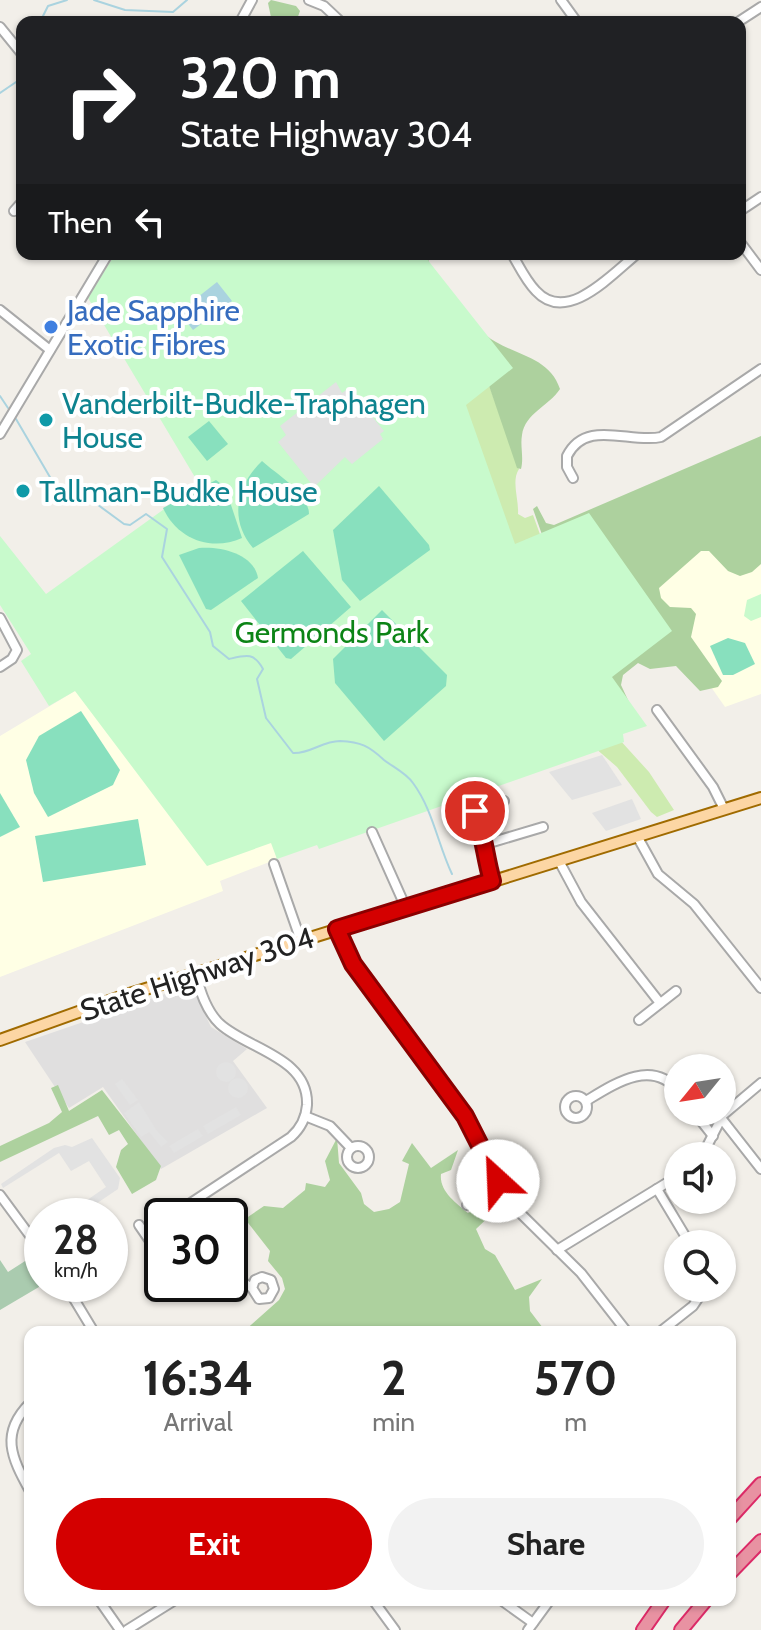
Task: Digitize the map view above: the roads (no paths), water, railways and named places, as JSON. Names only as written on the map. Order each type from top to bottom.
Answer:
[{"type":"highway","points":[[736,1511],[761,1484]]},
{"type":"highway","points":[[736,1567],[761,1541]]},
{"type":"highway","points":[[643,1630],[660,1606]]},
{"type":"highway","points":[[681,1630],[701,1606]]},
{"type":"main road","name":"State Highway 304","points":[[0,1040],[337,929],[761,798]]},
{"type":"street","points":[[309,0],[329,9],[335,16]]},
{"type":"street","points":[[1,29],[16,47]]},
{"type":"street","points":[[746,250],[761,270]]},
{"type":"street","points":[[0,434],[104,260]]},
{"type":"street","points":[[516,260],[538,294],[562,303],[584,296],[629,260]]},
{"type":"street","points":[[0,310],[50,350]]},
{"type":"street","points":[[573,478],[567,467],[567,456],[582,439],[600,434],[645,439],[661,437],[761,369]]},
{"type":"street","points":[[0,618],[16,644],[16,652],[0,667]]},
{"type":"street","points":[[657,710],[713,787],[724,809]]},
{"type":"street","points":[[450,820],[504,801]]},
{"type":"street","points":[[475,811],[486,844],[485,857],[492,881]]},
{"type":"street","points":[[486,844],[543,827]]},
{"type":"street","points":[[372,832],[406,908]]},
{"type":"street","points":[[637,836],[658,874],[694,904],[761,988]]},
{"type":"street","points":[[559,861],[574,893],[660,1003]]},
{"type":"street","points":[[274,864],[301,941]]},
{"type":"street","points":[[337,929],[353,964],[465,1116],[498,1181],[521,1216],[589,1282],[622,1326]]},
{"type":"street","points":[[196,974],[207,1006],[218,1023],[297,1073],[306,1092],[305,1116],[287,1141],[206,1198]]},
{"type":"street","points":[[639,1020],[676,991]]},
{"type":"street","points":[[586,1101],[620,1081],[642,1075],[664,1077]]},
{"type":"street","points":[[736,1105],[761,1083]]},
{"type":"street","points":[[305,1116],[330,1126],[351,1148]]},
{"type":"street","points":[[705,1126],[713,1136]]},
{"type":"street","points":[[710,1142],[717,1126]]},
{"type":"street","points":[[727,1126],[761,1169]]},
{"type":"street","points":[[467,1205],[498,1181]]},
{"type":"street","points":[[557,1250],[664,1185]]},
{"type":"street","points":[[657,1189],[682,1230]]},
{"type":"street","points":[[0,1195],[24,1228]]},
{"type":"street","points":[[248,1285],[252,1288]]},
{"type":"street","points":[[76,1302],[92,1326]]},
{"type":"street","points":[[668,1326],[696,1302]]},
{"type":"street","points":[[24,1409],[5,1432],[24,1479]]},
{"type":"street","points":[[103,1606],[120,1630]]},
{"type":"street","points":[[127,1630],[165,1606]]},
{"type":"street","points":[[377,1606],[395,1630]]},
{"type":"street","points":[[508,1606],[531,1627],[546,1606]]},
{"type":"water","points":[[217,282],[232,301],[193,330],[179,312]]},
{"type":"waterway","points":[[43,16],[48,6],[67,0]]},
{"type":"waterway","points":[[94,0],[125,10],[173,12],[187,0]]},
{"type":"waterway","points":[[0,93],[16,82]]},
{"type":"waterway","points":[[0,396],[8,408]]},
{"type":"waterway","points":[[16,419],[54,484],[94,502],[124,524],[130,525],[146,514],[167,529],[162,557],[210,632],[213,646],[229,659],[249,656],[260,664],[263,669],[257,679],[266,718],[293,753],[305,752],[327,743],[354,742],[369,748],[410,779],[426,805],[452,874]]},
{"type":"place","name":"Jade Sapphire Exotic Fibres","points":[[51,327]]},
{"type":"place","name":"Vanderbilt-Budke-Traphagen House","points":[[46,420]]},
{"type":"place","name":"Tallman-Budke House","points":[[23,491]]},
{"type":"park label","name":"Germonds Park","points":[[332,632]]}]
